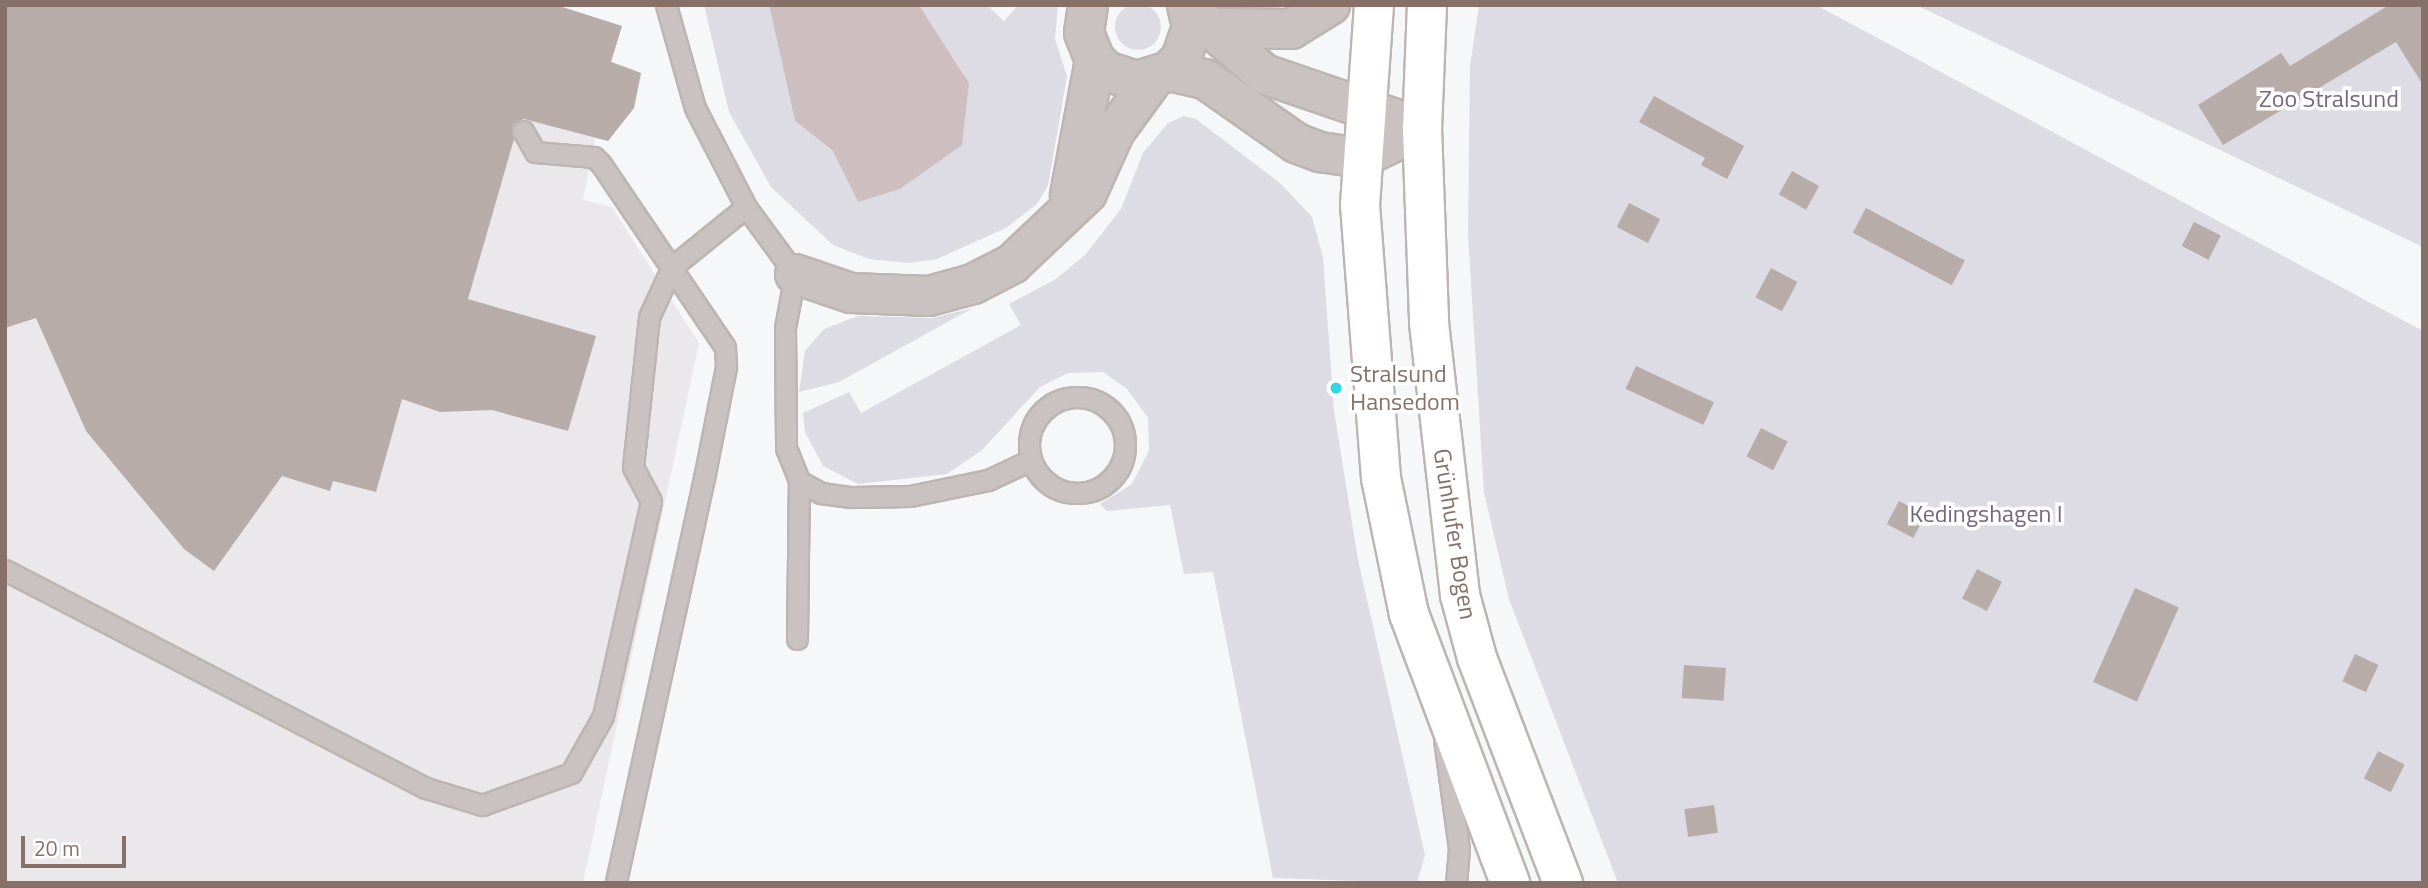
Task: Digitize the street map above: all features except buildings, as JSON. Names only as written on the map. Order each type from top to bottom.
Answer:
[{"type":"main road","points":[[1374,5],[1361,158],[1370,389],[1381,478],[1409,614],[1443,713],[1510,883]]},
{"type":"main road","name":"Grünhufer Bogen","points":[[1427,5],[1422,128],[1429,323],[1460,595],[1477,658],[1563,883]]},
{"type":"street","points":[[1069,207],[1095,60],[1084,33],[1088,5]]},
{"type":"street","points":[[1198,14],[1291,29],[1330,5]]},
{"type":"street","points":[[794,274],[851,293],[929,296],[973,284],[1012,264],[1055,228],[1069,207],[1087,194],[1115,131],[1189,44],[1198,14]]},
{"type":"street","points":[[1198,14],[1264,74],[1364,105],[1422,128]]},
{"type":"street","points":[[1095,60],[1121,78],[1161,75],[1221,88],[1296,143],[1361,158],[1422,128]]},
{"type":"lane","points":[[666,5],[695,108],[746,207],[794,274],[785,328],[786,448],[799,481],[797,639]]},
{"type":"lane","points":[[523,131],[535,152],[594,157],[725,347],[726,368],[616,883]]},
{"type":"lane","points":[[5,570],[426,788],[482,805],[570,773],[603,716],[651,501],[633,467],[649,317],[672,267],[746,207]]},
{"type":"lane","points":[[1067,398],[1099,401],[1121,425],[1124,456],[1108,482],[1094,490],[1063,491],[1038,474],[1031,460],[1029,444],[1040,414],[1067,398]]},
{"type":"lane","points":[[799,481],[821,493],[851,498],[911,496],[988,480],[1031,460]]},
{"type":"lane","points":[[1443,713],[1444,764],[1459,849],[1456,883]]},
{"type":"shaded area","points":[[5,5],[556,5],[622,26],[611,61],[642,73],[634,108],[608,141],[595,138],[583,200],[612,207],[699,343],[583,883],[5,883]]},
{"type":"shaded area","points":[[769,5],[919,5],[969,83],[962,145],[900,189],[858,202],[832,150],[795,121]]},
{"type":"green space","points":[[1138,4],[1147,5],[1154,11],[1160,18],[1160,36],[1154,43],[1147,49],[1138,50],[1129,49],[1122,43],[1116,36],[1115,27],[1116,18],[1122,11],[1129,5]]},
{"type":"green space","points":[[704,5],[769,5],[795,121],[832,150],[858,202],[969,83],[919,5],[987,5],[1004,21],[1018,5],[1058,5],[1055,39],[1067,76],[1048,186],[1037,204],[1006,228],[937,259],[909,263],[869,259],[833,245],[771,187],[729,112]]},
{"type":"green space","name":"Kedingshagen I","points":[[1479,5],[1816,5],[2423,331],[2423,883],[1618,883],[1509,599],[1484,493],[1468,234],[1470,66]]},
{"type":"green space","name":"Zoo Stralsund","points":[[1916,5],[2423,5],[2423,247]]},
{"type":"green space","points":[[1184,116],[1196,119],[1281,184],[1312,217],[1323,257],[1334,410],[1358,560],[1425,855],[1417,883],[1273,878],[1213,572],[1184,574],[1170,505],[1107,511],[1100,504],[1132,484],[1149,451],[1148,418],[1127,389],[1103,372],[1068,373],[1040,387],[982,450],[947,474],[858,484],[823,466],[805,432],[803,413],[849,392],[861,413],[1021,325],[1009,304],[1056,279],[1085,255],[1121,209],[1143,153],[1168,123]]},
{"type":"green space","points":[[973,308],[839,382],[799,392],[805,351],[824,329],[858,316],[932,318]]},
{"type":"place","name":"Stralsund Hansedom","points":[[1336,388]]}]
